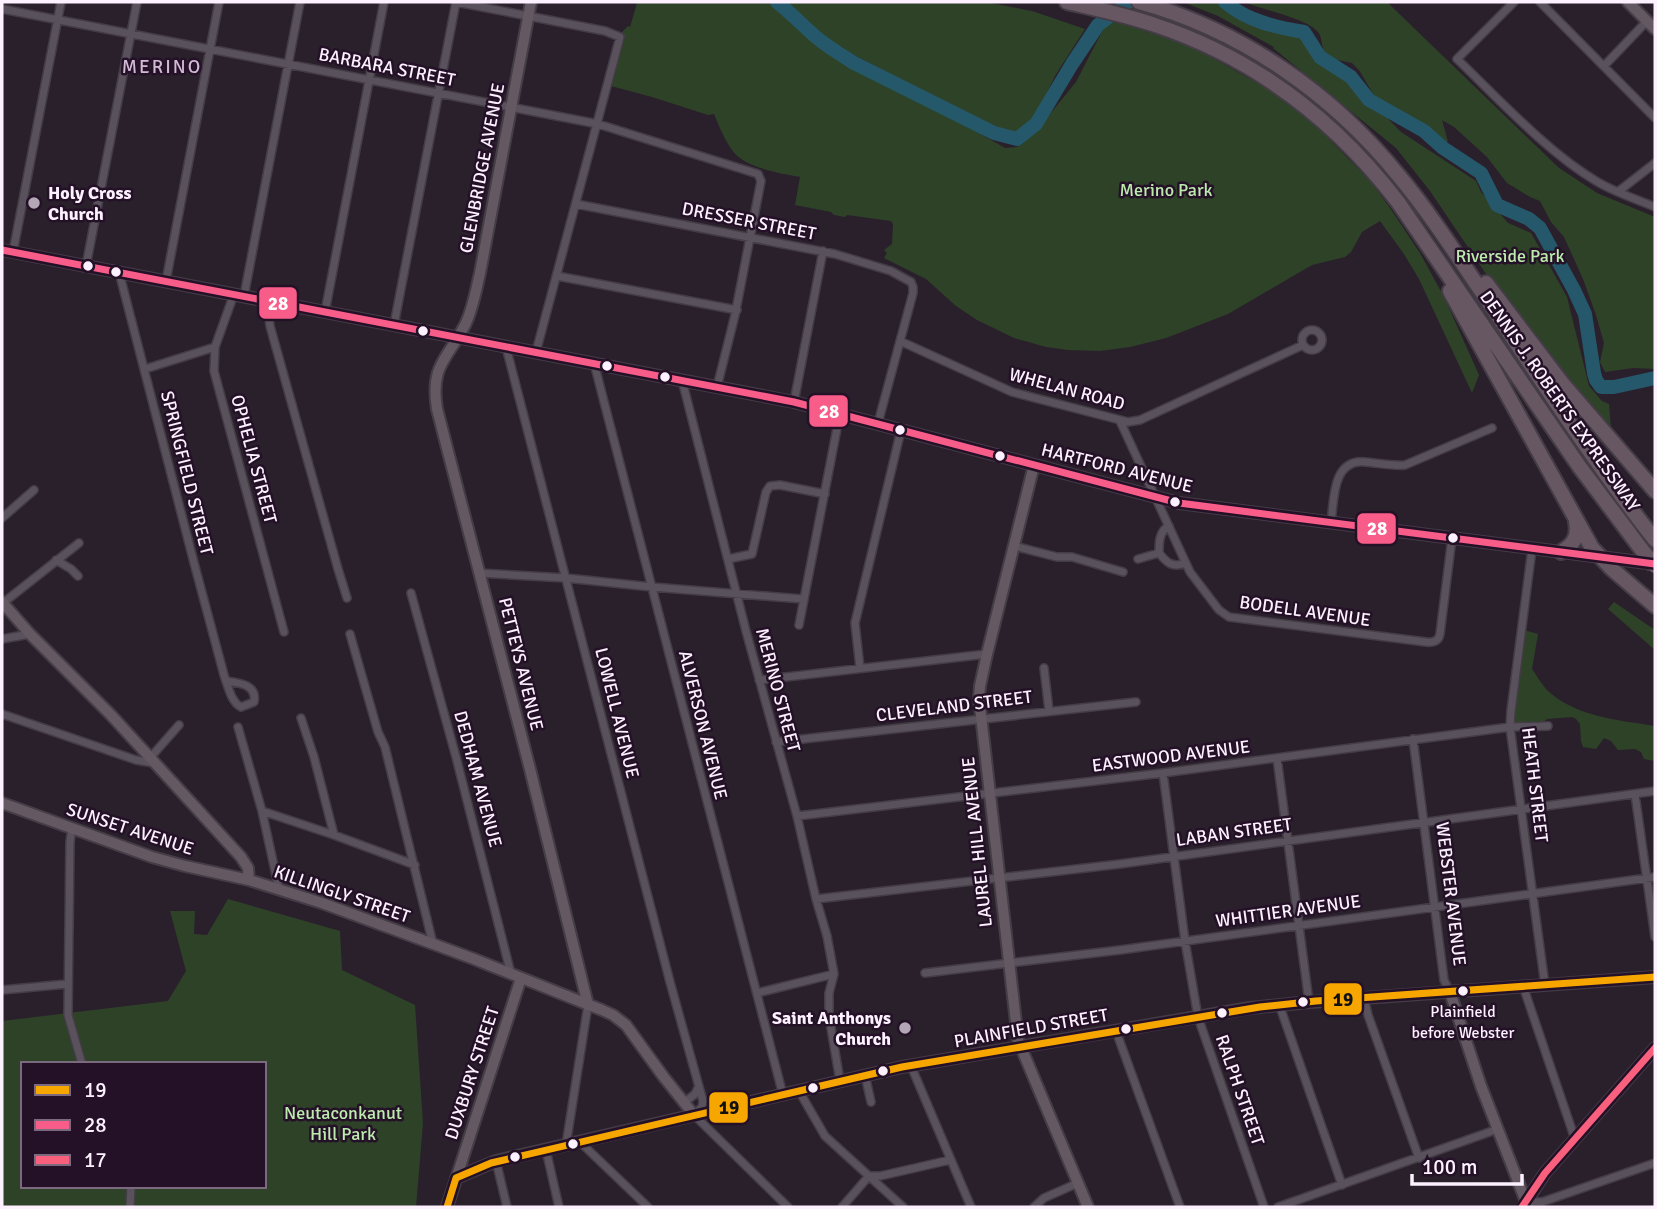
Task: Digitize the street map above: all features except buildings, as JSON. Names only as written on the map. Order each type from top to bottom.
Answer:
[{"type":"highway","name":"DENNIS J. ROBERTS EXPRESSWAY","points":[[1067,2],[1169,29],[1206,45],[1241,62],[1318,115],[1374,171],[1398,202],[1579,466],[1655,565]]},
{"type":"highway","name":"DENNIS J. ROBERTS EXPRESSWAY","points":[[1143,3],[1194,21],[1266,58],[1301,81],[1363,135],[1416,197],[1592,455],[1655,540]]},
{"type":"highway","points":[[1416,197],[1470,262],[1562,383],[1655,491]]},
{"type":"highway","points":[[1398,202],[1592,548],[1655,606]]},
{"type":"highway","points":[[1561,552],[1572,544],[1577,536],[1575,517]]},
{"type":"main road","name":"GLENBRIDGE AVENUE","points":[[457,337],[472,307],[480,273],[531,2]]},
{"type":"main road","points":[[1628,2],[1651,25]]},
{"type":"main road","name":"HARTFORD AVENUE","points":[[8,251],[794,402],[1186,504],[1655,565]]},
{"type":"main road","name":"PETTEYS AVENUE","points":[[457,337],[437,371],[434,389],[436,410],[588,1005]]},
{"type":"main road","name":"LAUREL HILL AVENUE","points":[[1034,465],[979,691],[1018,1040],[1088,1207]]},
{"type":"main road","name":"KILLINGLY STREET","points":[[2,603],[111,715],[241,857],[249,880],[433,944],[613,1015],[626,1025],[694,1115]]},
{"type":"main road","name":"SUNSET AVENUE","points":[[2,804],[185,866],[249,880]]},
{"type":"main road","name":"PLAINFIELD STREET","points":[[456,1178],[496,1161],[865,1075],[1198,1017],[1279,1004],[1655,976]]},
{"type":"main road","name":"DUXBURY STREET","points":[[456,1178],[516,977]]},
{"type":"main road","name":"WEBSTER AVENUE","points":[[1450,992],[1525,1205]]},
{"type":"main road","points":[[1525,1205],[1541,1179],[1655,1048]]},
{"type":"main road","points":[[447,1207],[456,1178]]},
{"type":"street","points":[[8,251],[61,2]]},
{"type":"street","points":[[86,266],[137,2]]},
{"type":"street","points":[[166,281],[219,2]]},
{"type":"street","name":"OPHELIA STREET","points":[[284,632],[214,371],[215,347],[239,295],[300,2]]},
{"type":"street","points":[[325,312],[384,2]]},
{"type":"street","points":[[394,325],[456,2],[606,31],[620,37],[536,352]]},
{"type":"street","points":[[1514,2],[1457,59],[1544,142],[1583,172],[1596,181],[1655,207]]},
{"type":"street","points":[[1540,2],[1655,118]]},
{"type":"street","name":"BARBARA STREET","points":[[2,9],[598,124],[756,173],[761,181],[750,237]]},
{"type":"street","points":[[1604,66],[1651,25]]},
{"type":"street","points":[[1619,191],[1655,163]]},
{"type":"street","name":"DRESSER STREET","points":[[576,204],[823,251],[882,267],[911,282],[913,287],[900,341]]},
{"type":"street","points":[[717,387],[737,310],[750,237]]},
{"type":"street","points":[[794,402],[823,251]]},
{"type":"street","name":"SPRINGFIELD STREET","points":[[119,272],[227,681]]},
{"type":"street","points":[[557,276],[737,310]]},
{"type":"street","points":[[267,301],[270,326],[348,598]]},
{"type":"street","points":[[878,423],[900,341]]},
{"type":"street","name":"WHELAN ROAD","points":[[900,341],[1012,393],[1131,422],[1303,345]]},
{"type":"street","name":"LOWELL AVENUE","points":[[506,346],[703,1101],[702,1107],[694,1115]]},
{"type":"street","points":[[145,369],[215,347]]},
{"type":"street","name":"ALVERSON AVENUE","points":[[594,363],[783,1095]]},
{"type":"street","name":"MERINO STREET","points":[[682,380],[827,936],[834,974],[829,992],[829,1008],[840,1081]]},
{"type":"street","points":[[799,625],[840,413]]},
{"type":"street","name":"BODELL AVENUE","points":[[1120,421],[1193,577],[1219,610],[1229,617],[1434,642],[1440,634],[1452,538]]},
{"type":"street","points":[[1331,523],[1340,472],[1349,464],[1360,461],[1405,465],[1492,428]]},
{"type":"street","points":[[860,668],[856,623],[901,429]]},
{"type":"street","points":[[728,559],[752,554],[766,492],[770,486],[780,485],[825,494]]},
{"type":"street","points":[[2,518],[34,490]]},
{"type":"street","points":[[1169,526],[1161,533],[1159,553],[1167,563],[1174,566],[1186,563]]},
{"type":"street","points":[[2,603],[79,543]]},
{"type":"street","points":[[1014,546],[1057,557],[1072,557],[1123,572]]},
{"type":"street","name":"HEATH STREET","points":[[1532,548],[1510,727],[1545,985]]},
{"type":"street","points":[[1138,559],[1159,553]]},
{"type":"street","points":[[56,560],[78,576]]},
{"type":"street","points":[[479,573],[803,599]]},
{"type":"street","name":"DEDHAM AVENUE","points":[[411,593],[516,977]]},
{"type":"street","points":[[2,639],[30,634]]},
{"type":"street","points":[[349,634],[378,732],[385,747],[433,944]]},
{"type":"street","points":[[759,680],[987,654]]},
{"type":"street","points":[[1044,668],[1049,711]]},
{"type":"street","name":"CLEVELAND STREET","points":[[776,742],[1136,702]]},
{"type":"street","points":[[2,714],[136,760],[153,760],[179,725]]},
{"type":"street","points":[[301,718],[334,835]]},
{"type":"street","name":"EASTWOOD AVENUE","points":[[797,816],[1163,773],[1510,727],[1548,726]]},
{"type":"street","points":[[238,727],[262,811],[279,889]]},
{"type":"street","name":"WEBSTER AVENUE","points":[[1413,739],[1445,982],[1450,992]]},
{"type":"street","points":[[1278,758],[1309,1002]]},
{"type":"street","name":"RALPH STREET","points":[[1163,773],[1198,1017],[1264,1207]]},
{"type":"street","name":"LABAN STREET","points":[[816,899],[998,879],[1655,791]]},
{"type":"street","points":[[1635,794],[1651,877],[1655,937]]},
{"type":"street","points":[[262,811],[415,864]]},
{"type":"street","points":[[72,828],[69,842],[68,1014],[81,1062]]},
{"type":"street","name":"WHITTIER AVENUE","points":[[925,973],[1185,941],[1651,877]]},
{"type":"street","points":[[757,993],[834,974]]},
{"type":"street","points":[[2,990],[67,984]]},
{"type":"street","points":[[1523,986],[1575,1139]]},
{"type":"street","points":[[1364,998],[1419,1158]]},
{"type":"street","points":[[1279,1004],[1342,1185]]},
{"type":"street","points":[[566,1145],[588,1005]]},
{"type":"street","points":[[1116,1031],[1180,1207]]},
{"type":"street","points":[[911,1066],[971,1207]]},
{"type":"street","points":[[865,1075],[871,1102]]},
{"type":"street","points":[[685,1102],[698,1088]]},
{"type":"street","points":[[799,1091],[825,1136],[903,1207]]},
{"type":"street","points":[[694,1115],[788,1207]]},
{"type":"street","points":[[1278,1207],[1498,1129]]},
{"type":"street","points":[[580,1142],[648,1207]]},
{"type":"street","points":[[545,1150],[559,1207]]},
{"type":"street","points":[[842,1207],[869,1176],[880,1176],[950,1160]]},
{"type":"street","points":[[496,1161],[507,1207]]},
{"type":"street","points":[[1525,1205],[1552,1199],[1655,1163]]},
{"type":"street","points":[[1541,1179],[1541,1189],[1552,1199]]},
{"type":"street","points":[[1034,1207],[1044,1198],[1078,1183]]},
{"type":"street","points":[[130,1207],[131,1188]]},
{"type":"green space","name":"Merino Park","points":[[633,2],[778,2],[815,38],[1005,148],[1017,147],[1037,130],[1076,82],[1107,22],[1121,23],[1191,46],[1295,104],[1371,182],[1420,253],[1444,297],[1479,375],[1472,393],[1419,279],[1380,221],[1362,232],[1351,252],[1345,257],[1312,265],[1228,314],[1166,338],[1100,351],[1046,347],[1014,338],[977,320],[956,306],[926,279],[884,258],[887,253],[884,250],[892,244],[891,221],[847,215],[845,217],[795,205],[800,177],[761,168],[740,158],[728,144],[714,114],[708,115],[611,86],[619,35],[630,27],[637,3]]},
{"type":"green space","points":[[785,2],[985,2],[1032,11],[1085,29],[1055,76],[1034,120],[1028,128],[1015,136],[983,127],[921,90],[827,41],[812,30]]},
{"type":"green space","name":"Riverside Park","points":[[1183,2],[1215,2],[1288,29],[1343,73],[1401,132],[1476,181],[1481,192],[1508,223],[1531,233],[1567,297],[1589,386],[1602,401],[1609,404],[1611,429],[1591,409],[1497,290],[1430,191],[1396,148],[1274,47],[1218,16]]},
{"type":"green space","name":"Riverside Park","points":[[1244,2],[1387,2],[1559,168],[1597,193],[1655,217],[1655,369],[1633,368],[1605,372],[1600,362],[1604,343],[1583,279],[1564,237],[1551,222],[1540,201],[1507,183],[1487,157],[1454,127],[1442,120],[1448,142],[1435,140],[1376,99],[1352,63],[1328,58],[1319,34],[1312,27],[1294,18]]},
{"type":"green space","points":[[1614,602],[1655,630],[1655,650],[1608,609]]},
{"type":"green space","points":[[1524,630],[1538,634],[1532,669],[1548,691],[1571,707],[1585,712],[1655,726],[1655,761],[1644,759],[1641,752],[1635,749],[1618,750],[1611,741],[1604,738],[1596,749],[1583,747],[1580,724],[1572,717],[1547,719],[1540,725],[1513,727]]},
{"type":"green space","name":"Neutaconkanut Hill Park","points":[[228,899],[340,931],[342,970],[415,1005],[423,1123],[416,1207],[2,1207],[2,1021],[168,1001],[186,971],[170,911],[195,911],[194,934],[207,935]]},
{"type":"waterway","points":[[777,2],[821,41],[854,63],[994,133],[1017,139],[1036,124],[1098,25],[1129,2]]},
{"type":"waterway","points":[[1225,2],[1252,19],[1304,32],[1320,57],[1351,77],[1369,100],[1424,131],[1443,148],[1481,173],[1497,205],[1529,219],[1540,228],[1585,314],[1594,373],[1601,387],[1614,387],[1655,378]]},
{"type":"transit line","name":"28","points":[[2,250],[794,402],[1179,503],[1655,564]]},
{"type":"transit line","name":"19","points":[[447,1207],[456,1178],[491,1163],[902,1067],[1260,1007],[1655,977]]},
{"type":"transit line","name":"17","points":[[1522,1207],[1545,1173],[1655,1048]]},
{"type":"place","name":"Holy Cross Church","points":[[34,203]]},
{"type":"place","name":"Plainfield before Webster","points":[[1463,991]]},
{"type":"place","name":"Saint Anthonys Church","points":[[905,1028]]},
{"type":"district","name":"MERINO","points":[[162,66]]}]
